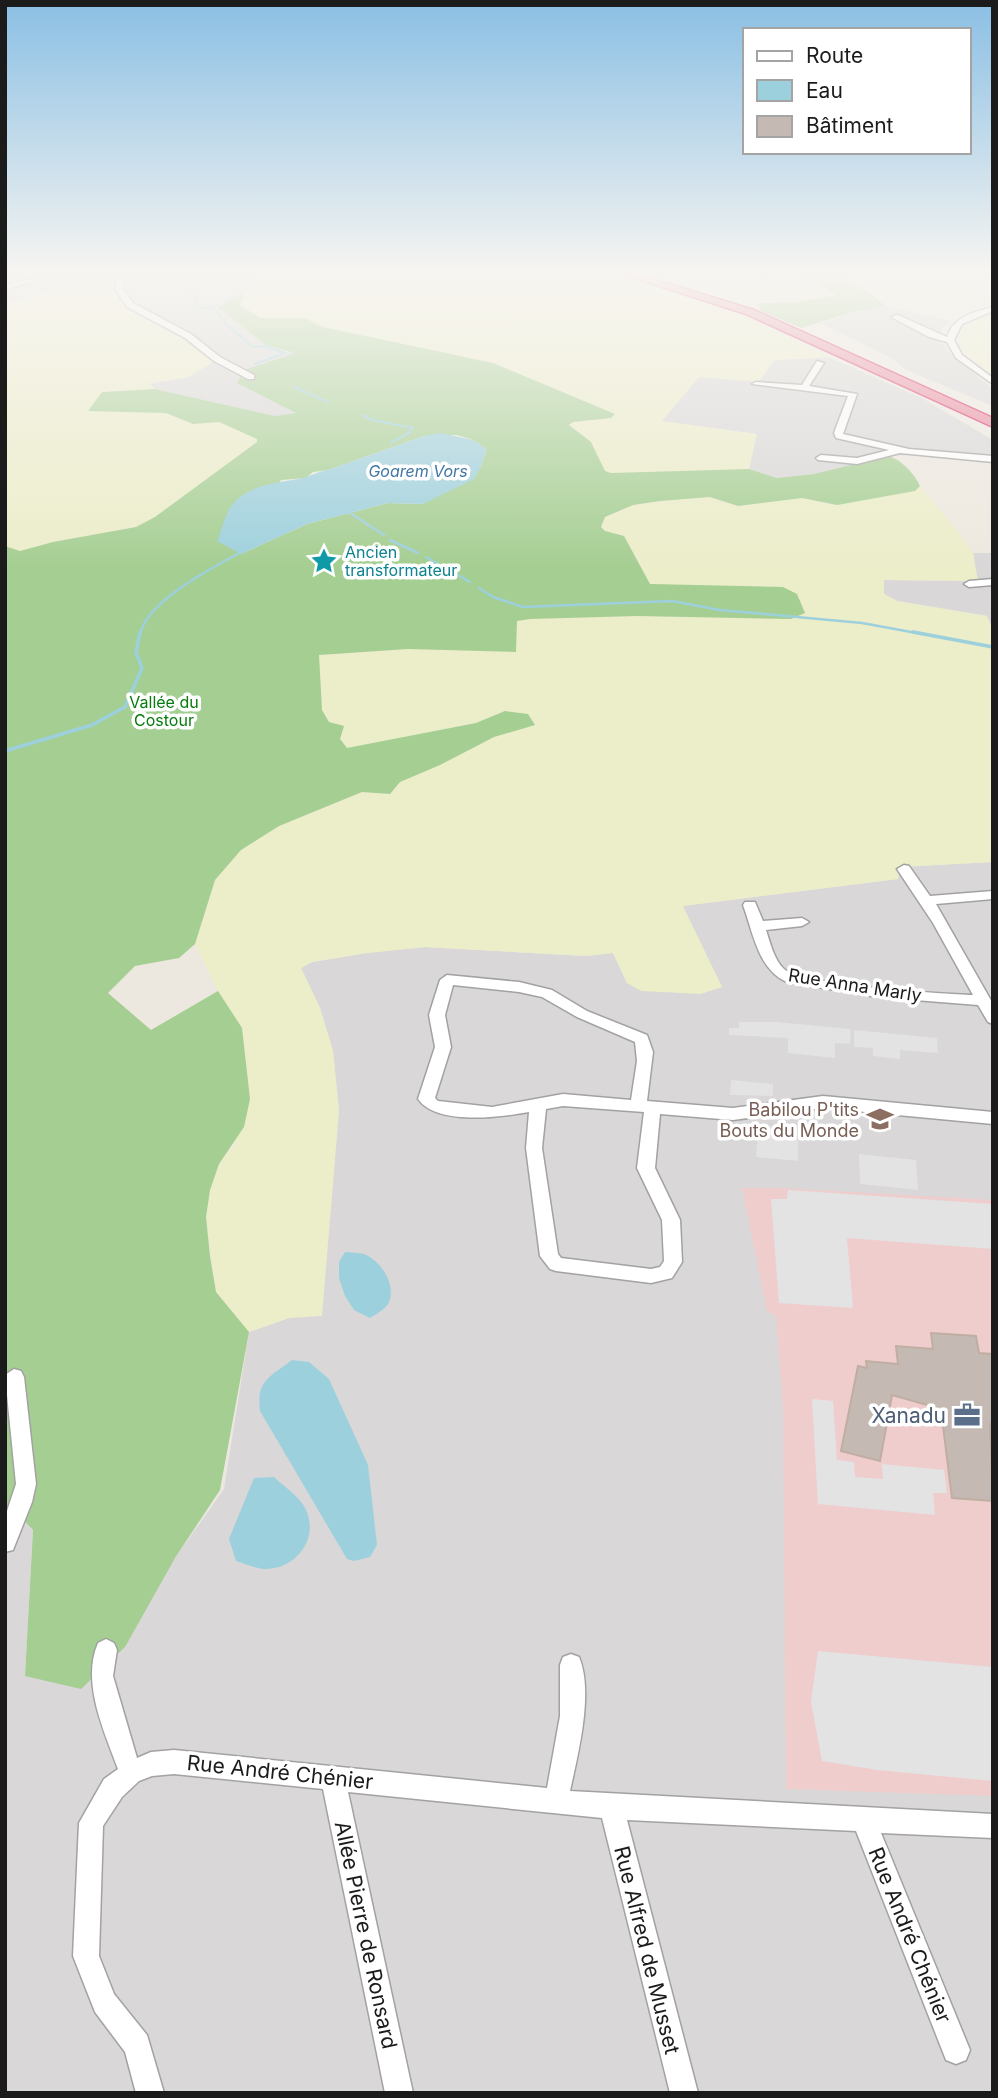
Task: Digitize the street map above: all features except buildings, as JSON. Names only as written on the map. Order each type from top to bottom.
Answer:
[{"type":"highway","points":[[883,373],[993,423]]},
{"type":"highway","points":[[904,373],[993,411]]},
{"type":"street","points":[[243,373],[251,377]]},
{"type":"street","points":[[804,388],[814,373]]},
{"type":"street","points":[[756,384],[853,394],[839,436],[903,450],[993,459]]},
{"type":"street","points":[[821,458],[857,461],[903,450]]},
{"type":"street","points":[[970,584],[993,582]]},
{"type":"street","points":[[904,869],[984,990],[993,1019]]},
{"type":"street","points":[[927,900],[993,895]]},
{"type":"street","name":"Rue Anna Marly","points":[[750,905],[774,965],[786,977],[874,992],[984,990]]},
{"type":"street","points":[[758,926],[802,922]]},
{"type":"street","points":[[537,1105],[534,1148],[549,1256],[556,1264],[651,1276],[666,1273],[673,1262],[671,1220],[646,1168],[646,1107],[645,1044],[641,1039],[582,1014],[547,993],[519,987],[447,980],[437,1016],[443,1047],[426,1099],[433,1105],[492,1113],[563,1100],[646,1107],[733,1114],[823,1102],[993,1118]]},
{"type":"street","points":[[5,1543],[16,1519],[26,1484],[14,1377]]},
{"type":"street","points":[[106,1650],[102,1676],[116,1731],[131,1773],[113,1788],[91,1823],[86,1956],[104,2003],[136,2045],[150,2093]]},
{"type":"street","points":[[556,1802],[571,1719],[574,1690],[571,1665]]},
{"type":"street","name":"Rue André Chénier","points":[[131,1773],[150,1765],[174,1762],[611,1807],[993,1826]]},
{"type":"street","name":"Allée Pierre de Ronsard","points":[[333,1778],[400,2093]]},
{"type":"street","name":"Rue Alfred de Musset","points":[[611,1807],[684,2093]]},
{"type":"street","name":"Rue André Chénier","points":[[864,1819],[956,2050]]},
{"type":"shaded area","points":[[190,373],[265,373],[297,413],[275,416],[155,389],[148,383],[192,375]]},
{"type":"shaded area","points":[[765,373],[864,373],[922,398],[993,440],[993,461],[913,455],[887,456],[814,474],[777,478],[749,469],[756,434],[661,422],[699,376],[759,382]]},
{"type":"shaded area","points":[[913,373],[974,373],[993,389],[993,406]]},
{"type":"shaded area","points":[[973,553],[993,553],[993,630],[987,616],[897,601],[884,594],[883,580],[977,581]]},
{"type":"shaded area","points":[[993,862],[993,2093],[5,2093],[5,1526],[14,1510],[33,1530],[25,1675],[175,1558],[224,1489],[249,1332],[289,1318],[339,1111],[333,1051],[320,1008],[301,968],[312,962],[425,947],[586,956],[613,953],[627,983],[700,994],[722,987],[682,906],[898,879],[900,867]]},
{"type":"shaded area","points":[[739,1022],[777,1022],[851,1029],[850,1044],[835,1043],[835,1058],[788,1053],[788,1038],[729,1035],[729,1028],[739,1028]]},
{"type":"shaded area","points":[[854,1030],[937,1038],[938,1053],[900,1050],[900,1059],[873,1056],[873,1048],[854,1047]]},
{"type":"shaded area","points":[[731,1080],[773,1084],[773,1096],[730,1095]]},
{"type":"shaded area","points":[[758,1135],[798,1139],[798,1161],[756,1157]]},
{"type":"shaded area","points":[[859,1154],[916,1160],[918,1190],[860,1184]]},
{"type":"shaded area","points":[[742,1188],[993,1200],[993,1796],[786,1789],[783,1408],[776,1316],[767,1311]]},
{"type":"shaded area","points":[[788,1190],[993,1204],[993,1249],[847,1238],[853,1308],[779,1303],[771,1199],[787,1199]]},
{"type":"shaded area","points":[[812,1399],[833,1401],[837,1460],[854,1462],[855,1477],[883,1479],[882,1464],[944,1470],[947,1493],[933,1493],[935,1515],[818,1504]]},
{"type":"shaded area","points":[[818,1651],[993,1667],[993,1781],[877,1770],[822,1761],[811,1702]]},
{"type":"green space","points":[[5,373],[196,373],[189,377],[149,384],[155,389],[111,391],[89,410],[141,410],[166,413],[193,424],[219,422],[258,439],[155,517],[136,527],[53,542],[20,551],[5,546]]},
{"type":"green space","name":"Vallée du Costour","points":[[242,373],[517,373],[615,414],[611,418],[573,422],[569,425],[591,442],[605,471],[611,473],[749,469],[777,478],[814,474],[887,456],[906,467],[920,486],[915,491],[837,505],[802,498],[738,506],[710,497],[633,505],[605,517],[601,527],[605,531],[624,536],[650,584],[783,587],[797,594],[805,613],[791,619],[637,616],[530,619],[517,621],[516,652],[408,649],[319,655],[322,710],[329,722],[344,726],[340,739],[347,748],[476,723],[505,711],[528,714],[535,725],[494,737],[400,782],[390,794],[362,792],[279,826],[241,850],[215,880],[195,944],[179,958],[135,966],[108,993],[151,1030],[218,991],[242,1028],[250,1099],[244,1127],[219,1164],[210,1190],[206,1217],[216,1292],[249,1332],[220,1490],[175,1558],[125,1647],[81,1689],[25,1676],[33,1530],[14,1510],[5,1526],[5,546],[20,551],[53,542],[136,527],[155,517],[257,442],[257,439],[219,422],[193,424],[166,413],[88,411],[102,392],[155,389],[275,416],[296,413],[237,383]],"holes":[[[457,435],[473,440],[486,449],[481,467],[423,504],[388,503],[307,524],[241,554],[281,480],[306,478],[313,472],[328,470],[424,436]]]},
{"type":"green space","points":[[490,373],[765,373],[759,382],[699,377],[662,421],[757,434],[749,469],[605,471],[591,442],[569,425],[573,422],[611,418]]},
{"type":"green space","points":[[920,486],[973,553],[978,581],[884,580],[884,594],[897,601],[987,616],[993,630],[993,862],[900,867],[898,879],[683,906],[722,987],[700,994],[641,991],[627,983],[613,953],[586,956],[425,947],[312,962],[301,968],[320,1008],[333,1051],[339,1111],[322,1316],[289,1318],[249,1332],[216,1292],[206,1217],[210,1190],[219,1164],[234,1145],[250,1099],[242,1028],[218,991],[195,944],[215,880],[241,850],[279,826],[363,792],[390,794],[399,782],[440,765],[494,737],[535,725],[505,711],[476,723],[347,748],[322,710],[319,655],[408,649],[516,651],[517,621],[530,619],[637,616],[791,619],[650,584],[624,536],[605,531],[601,527],[605,517],[633,505],[660,501],[710,497],[738,506],[802,498],[825,504],[915,491]]},
{"type":"water","name":"Goarem Vors","points":[[441,433],[473,440],[486,449],[474,479],[423,504],[388,503],[307,524],[241,554],[217,541],[232,505],[246,493],[264,486],[306,477],[424,436]]},
{"type":"water","points":[[345,1252],[360,1253],[374,1260],[390,1283],[388,1304],[370,1318],[354,1310],[345,1296],[339,1278],[339,1262]]},
{"type":"water","points":[[292,1360],[309,1362],[329,1379],[368,1465],[377,1545],[370,1557],[354,1561],[347,1559],[260,1411],[260,1392],[266,1380]]},
{"type":"water","points":[[274,1477],[303,1504],[310,1529],[308,1539],[297,1557],[278,1567],[263,1569],[236,1561],[229,1539],[254,1478]]},
{"type":"waterway","points":[[294,387],[328,402]]},
{"type":"waterway","points":[[362,415],[372,420],[413,428],[406,434]]},
{"type":"waterway","points":[[392,442],[409,433]]},
{"type":"waterway","points":[[347,511],[384,535]]},
{"type":"waterway","points":[[390,540],[418,553]]},
{"type":"waterway","points":[[140,634],[155,609],[168,597],[243,551]]},
{"type":"waterway","points":[[426,557],[470,582]]},
{"type":"waterway","points":[[479,588],[493,597],[523,607],[672,601],[720,610],[862,623],[922,634]]},
{"type":"waterway","points":[[5,751],[92,725],[125,707],[142,668],[136,652],[140,632]]},
{"type":"waterway","points":[[913,632],[993,647]]},
{"type":"place","name":"Ancien transformateur","points":[[324,561]]},
{"type":"place","name":"Babilou P'tits Bouts du Monde","points":[[880,1119]]},
{"type":"place","name":"Xanadu","points":[[967,1415]]}]
